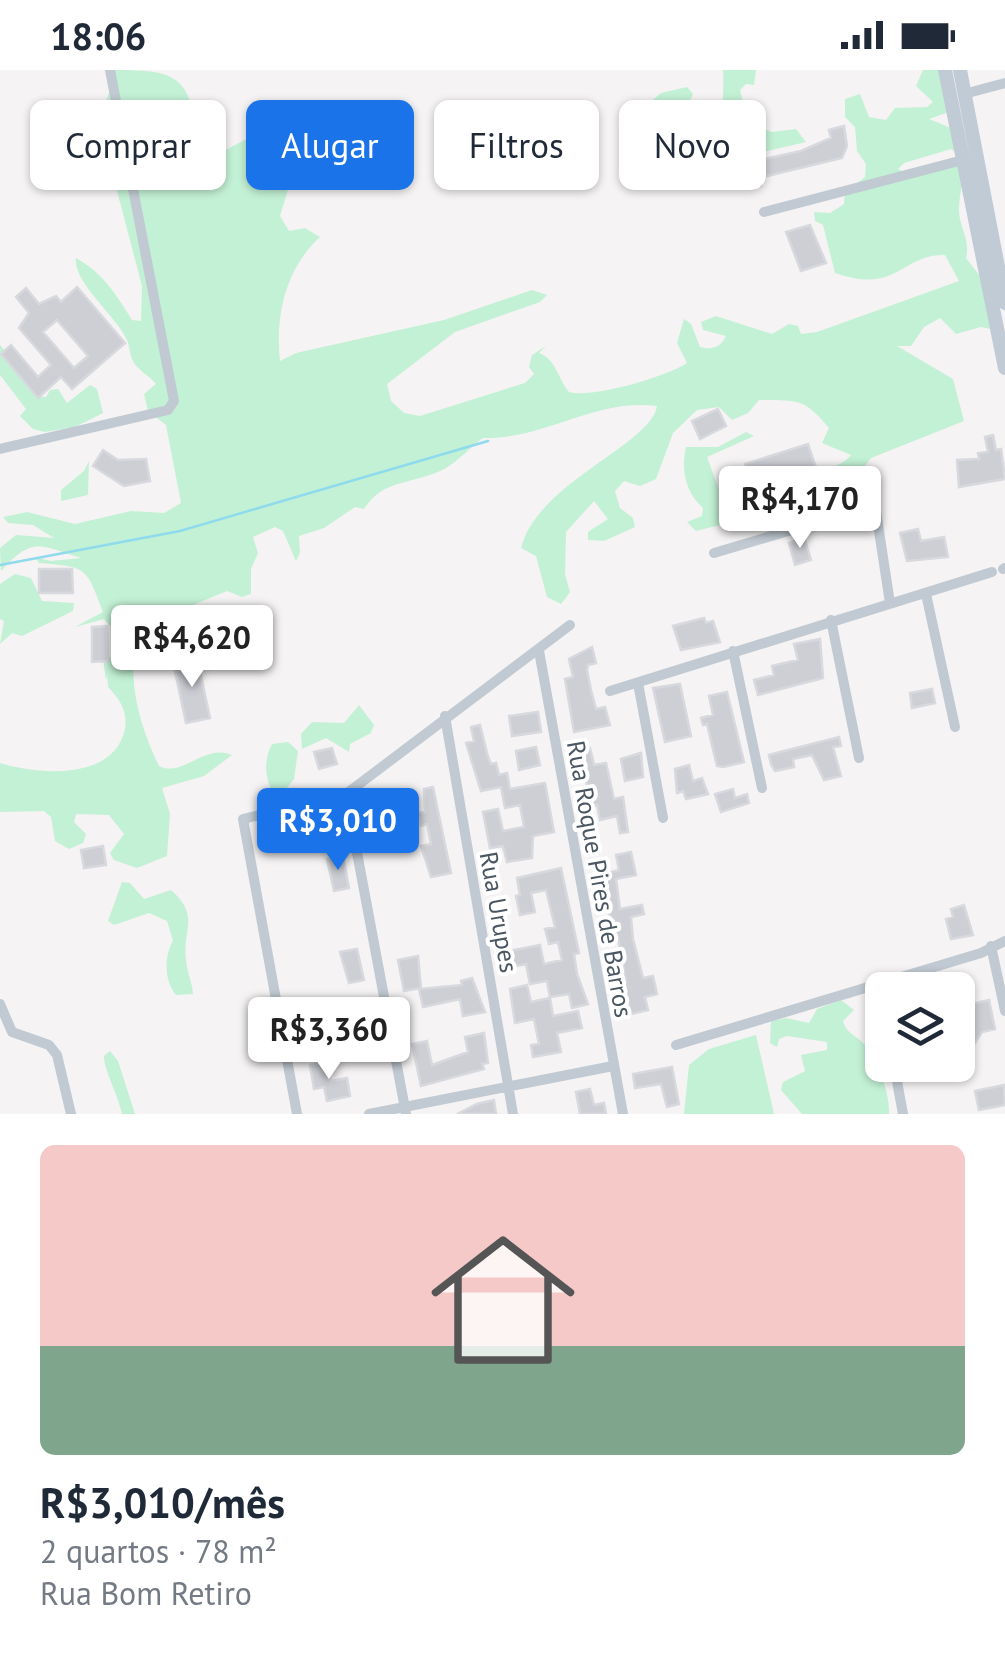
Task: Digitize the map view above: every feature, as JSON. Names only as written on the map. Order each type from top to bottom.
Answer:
[{"type":"main road","points":[[945,70],[1005,368]]},
{"type":"main road","points":[[960,70],[1005,303]]},
{"type":"street","points":[[0,449],[168,410],[174,401],[110,70]]},
{"type":"street","points":[[964,94],[1005,83]]},
{"type":"street","points":[[764,212],[964,160]]},
{"type":"street","points":[[714,553],[875,505],[890,603]]},
{"type":"street","points":[[610,691],[1000,569]]},
{"type":"street","points":[[926,594],[954,727]]},
{"type":"street","points":[[831,620],[860,758]]},
{"type":"street","points":[[297,1114],[243,818],[346,794],[570,625]]},
{"type":"street","name":"Rua Roque Pires de Barros","points":[[539,651],[623,1114]]},
{"type":"street","points":[[733,651],[762,788]]},
{"type":"street","points":[[638,683],[663,818]]},
{"type":"street","name":"Rua Urupes","points":[[445,716],[514,1114]]},
{"type":"street","points":[[346,794],[405,1110]]},
{"type":"street","points":[[921,972],[993,952],[1005,941]]},
{"type":"street","points":[[993,952],[1005,1011]]},
{"type":"street","points":[[676,1044],[865,988]]},
{"type":"street","points":[[0,1004],[12,1032],[49,1044],[57,1055],[71,1114]]},
{"type":"street","points":[[369,1114],[405,1110],[613,1066]]},
{"type":"street","points":[[897,1082],[903,1114]]},
{"type":"green space","points":[[110,70],[159,73],[180,84],[189,100],[106,100],[113,83]]},
{"type":"green space","points":[[723,70],[756,70],[754,85],[746,84],[740,90],[742,100],[722,100]]},
{"type":"green space","points":[[923,70],[944,70],[949,112],[929,119],[956,130],[956,153],[951,149],[904,163],[898,169],[906,173],[957,159],[962,179],[959,215],[967,245],[966,258],[980,276],[990,329],[981,327],[956,334],[940,318],[924,327],[911,346],[897,346],[953,379],[964,421],[871,458],[858,475],[777,498],[736,521],[696,531],[687,522],[702,516],[703,508],[686,480],[686,447],[718,447],[746,432],[754,436],[707,457],[721,495],[734,506],[784,479],[836,466],[851,455],[822,443],[829,428],[799,403],[759,400],[748,413],[732,420],[719,407],[697,410],[673,433],[656,479],[640,486],[624,481],[615,491],[620,508],[633,518],[635,527],[604,541],[588,540],[588,532],[608,519],[594,501],[566,532],[565,574],[570,592],[561,604],[547,597],[536,556],[521,548],[531,525],[570,484],[636,435],[650,421],[657,406],[612,408],[527,433],[483,438],[446,468],[391,486],[364,509],[355,507],[324,528],[299,536],[300,553],[296,561],[283,531],[275,527],[253,537],[258,553],[251,569],[251,594],[242,597],[227,591],[144,625],[134,660],[136,697],[145,734],[159,766],[177,768],[212,753],[232,755],[204,776],[162,788],[170,814],[167,856],[137,868],[114,860],[110,853],[124,834],[109,815],[76,814],[74,822],[86,834],[83,843],[69,849],[55,841],[51,817],[44,811],[0,812],[0,763],[54,771],[91,766],[118,746],[126,723],[122,706],[108,687],[107,675],[106,680],[103,659],[111,657],[116,637],[112,628],[104,619],[75,627],[103,612],[93,586],[76,568],[39,563],[35,557],[51,561],[81,558],[56,550],[30,548],[1,571],[0,548],[16,535],[54,538],[33,525],[8,523],[3,517],[27,512],[75,524],[131,511],[164,513],[181,503],[166,425],[148,411],[144,394],[156,384],[135,364],[126,338],[87,287],[77,267],[76,258],[102,278],[132,320],[141,321],[142,286],[117,190],[226,190],[226,150],[246,139],[246,190],[288,190],[280,216],[289,231],[305,228],[320,237],[299,263],[285,293],[279,327],[280,361],[296,353],[444,320],[532,290],[547,295],[540,302],[455,332],[387,384],[391,401],[404,413],[420,416],[525,383],[534,374],[529,367],[532,355],[546,346],[539,353],[553,365],[569,392],[594,392],[647,380],[687,363],[677,343],[684,319],[691,324],[700,347],[712,348],[726,336],[703,330],[701,322],[716,316],[772,334],[789,324],[798,326],[801,334],[817,332],[959,281],[945,255],[918,260],[886,277],[856,279],[835,273],[823,225],[815,221],[814,212],[830,213],[844,204],[845,193],[865,177],[866,164],[857,151],[855,127],[845,117],[845,99],[860,94],[869,117],[886,120],[895,108],[927,107],[933,102],[916,86]]},
{"type":"green space","points":[[687,87],[693,94],[690,100],[653,100],[661,93]]},
{"type":"green space","points":[[796,129],[806,142],[766,151],[766,130]]},
{"type":"green space","points":[[0,345],[29,381],[35,396],[46,397],[50,390],[58,389],[67,403],[90,385],[97,389],[103,413],[75,427],[45,432],[33,429],[20,416],[26,409],[0,375]]},
{"type":"green space","points":[[89,461],[88,495],[61,501],[61,490],[84,471]]},
{"type":"green space","points":[[15,574],[31,578],[42,601],[74,603],[73,611],[22,636],[12,633],[0,644],[4,621],[0,619],[0,584]]},
{"type":"green space","points":[[359,705],[374,725],[371,733],[350,744],[349,752],[326,738],[302,749],[301,734],[312,722],[344,723]]},
{"type":"green space","points":[[288,742],[298,751],[294,779],[283,793],[274,795],[267,776],[267,757],[272,744]]},
{"type":"green space","points":[[122,882],[130,883],[144,899],[171,890],[180,899],[188,916],[185,949],[193,994],[176,995],[169,983],[167,961],[173,941],[167,921],[149,913],[114,925],[108,921]]},
{"type":"green space","points":[[841,1000],[854,1010],[843,1021],[865,1045],[865,1082],[883,1082],[889,1114],[802,1114],[781,1090],[783,1082],[805,1071],[801,1055],[827,1050],[827,1042],[787,1036],[779,1039],[777,1047],[770,1043],[771,1021],[786,1018],[809,1023],[817,1009]]},
{"type":"green space","points":[[756,1035],[774,1114],[684,1114],[689,1065],[709,1049]]},
{"type":"green space","points":[[110,1051],[118,1061],[135,1114],[122,1114],[105,1062],[104,1056]]},
{"type":"building","points":[[844,126],[847,146],[842,158],[766,176],[766,159],[801,151],[831,138],[829,130]]},
{"type":"building","points":[[810,225],[826,263],[801,271],[786,232]]},
{"type":"building","points":[[77,287],[125,343],[72,389],[61,377],[38,398],[1,354],[11,345],[38,377],[51,365],[19,328],[29,313],[16,297],[26,288],[39,304],[56,296],[61,302]],"holes":[[[57,320],[88,356],[74,368],[43,332]]]},
{"type":"building","points":[[718,409],[726,426],[700,439],[692,421]]},
{"type":"building","points":[[993,435],[996,450],[1001,449],[1005,479],[959,487],[957,460],[979,459],[978,453],[988,452],[985,437]]},
{"type":"building","points":[[808,444],[817,471],[754,491],[745,464]]},
{"type":"building","points":[[103,450],[118,460],[146,459],[150,481],[124,486],[105,474],[93,466]]},
{"type":"building","points":[[918,529],[921,541],[944,537],[948,557],[907,561],[900,533]]},
{"type":"building","points":[[804,537],[811,560],[795,565],[789,543]]},
{"type":"building","points":[[39,569],[72,569],[73,593],[39,593]]},
{"type":"building","points":[[704,618],[706,623],[713,621],[720,642],[681,650],[673,626]]},
{"type":"building","points":[[107,626],[108,661],[92,662],[92,627]]},
{"type":"building","points":[[820,639],[823,678],[758,695],[754,680],[774,675],[772,666],[798,660],[794,644]]},
{"type":"building","points":[[592,647],[596,663],[588,665],[587,670],[591,690],[596,709],[605,707],[610,725],[574,732],[565,679],[573,677],[569,659]]},
{"type":"building","points":[[197,657],[210,718],[186,723],[173,662]]},
{"type":"building","points":[[680,684],[691,736],[665,742],[653,688]]},
{"type":"building","points":[[932,689],[935,703],[912,708],[910,693]]},
{"type":"building","points":[[727,692],[744,762],[723,767],[717,766],[707,724],[703,725],[701,718],[713,715],[709,696]]},
{"type":"building","points":[[538,712],[541,732],[512,736],[509,716]]},
{"type":"building","points":[[480,725],[491,764],[496,763],[499,775],[507,773],[510,789],[545,783],[554,832],[533,836],[532,858],[507,862],[503,846],[490,848],[483,812],[498,809],[503,831],[524,827],[520,805],[505,808],[501,787],[481,791],[466,743],[474,741],[471,727]]},
{"type":"building","points":[[839,737],[841,746],[833,747],[841,776],[824,780],[812,755],[793,759],[794,767],[775,771],[771,764],[769,755]]},
{"type":"building","points":[[536,747],[540,765],[519,770],[516,751]]},
{"type":"building","points":[[332,748],[337,764],[319,769],[314,752]]},
{"type":"building","points":[[590,748],[594,765],[606,763],[614,799],[623,797],[628,832],[620,833],[617,816],[600,820],[597,805],[593,806],[577,750]]},
{"type":"building","points":[[641,753],[643,777],[625,781],[621,759]]},
{"type":"building","points":[[689,765],[693,781],[702,778],[708,794],[686,799],[683,791],[677,793],[675,769]]},
{"type":"building","points":[[433,787],[451,873],[431,877],[421,846],[431,844],[427,824],[421,826],[418,813],[425,812],[424,789]]},
{"type":"building","points":[[733,789],[735,798],[747,794],[749,803],[721,812],[715,794]]},
{"type":"building","points":[[103,846],[106,865],[84,868],[81,850]]},
{"type":"building","points":[[631,852],[636,875],[616,879],[620,909],[642,905],[644,914],[631,917],[633,939],[643,978],[653,976],[657,994],[645,997],[648,1010],[631,1014],[627,997],[618,998],[616,984],[626,982],[618,938],[598,882],[606,880],[605,874],[619,870],[616,855]]},
{"type":"building","points":[[343,856],[349,888],[334,891],[327,859]]},
{"type":"building","points":[[561,868],[579,953],[574,954],[577,974],[588,1004],[572,1008],[569,994],[550,997],[547,981],[530,984],[526,964],[507,968],[504,952],[540,945],[544,964],[562,960],[558,942],[549,944],[545,929],[555,927],[546,890],[531,893],[535,912],[520,915],[516,896],[520,895],[517,878]]},
{"type":"building","points":[[964,905],[973,935],[951,939],[946,919],[953,917],[951,909]]},
{"type":"building","points":[[357,949],[364,980],[349,983],[340,952]]},
{"type":"building","points":[[418,956],[421,988],[404,991],[398,960]]},
{"type":"building","points":[[472,978],[485,1012],[463,1016],[460,999],[423,1007],[419,989],[462,985],[461,981]]},
{"type":"building","points":[[527,985],[531,1002],[550,998],[553,1016],[578,1011],[582,1028],[557,1033],[561,1052],[533,1057],[531,1045],[539,1044],[534,1019],[515,1023],[510,989]]},
{"type":"building","points":[[989,1000],[995,1029],[982,1032],[975,1043],[975,1003]]},
{"type":"building","points":[[319,1006],[324,1027],[307,1031],[303,1010]]},
{"type":"building","points":[[351,1018],[355,1038],[374,1035],[376,1049],[331,1062],[327,1044],[340,1041],[336,1021]]},
{"type":"building","points":[[484,1033],[488,1063],[482,1064],[484,1069],[421,1086],[412,1044],[427,1041],[432,1065],[468,1052],[465,1037]]},
{"type":"building","points":[[327,1062],[331,1081],[347,1078],[350,1096],[327,1101],[324,1087],[314,1089],[310,1065]]},
{"type":"building","points":[[672,1067],[679,1104],[667,1107],[661,1084],[635,1088],[633,1074]]},
{"type":"building","points":[[1004,1085],[1005,1105],[979,1110],[975,1091]]},
{"type":"building","points":[[590,1089],[594,1105],[604,1103],[606,1114],[580,1114],[576,1092]]},
{"type":"building","points":[[494,1100],[496,1114],[457,1114],[477,1104]]},
{"type":"waterway","points":[[0,565],[180,531],[488,441]]}]
